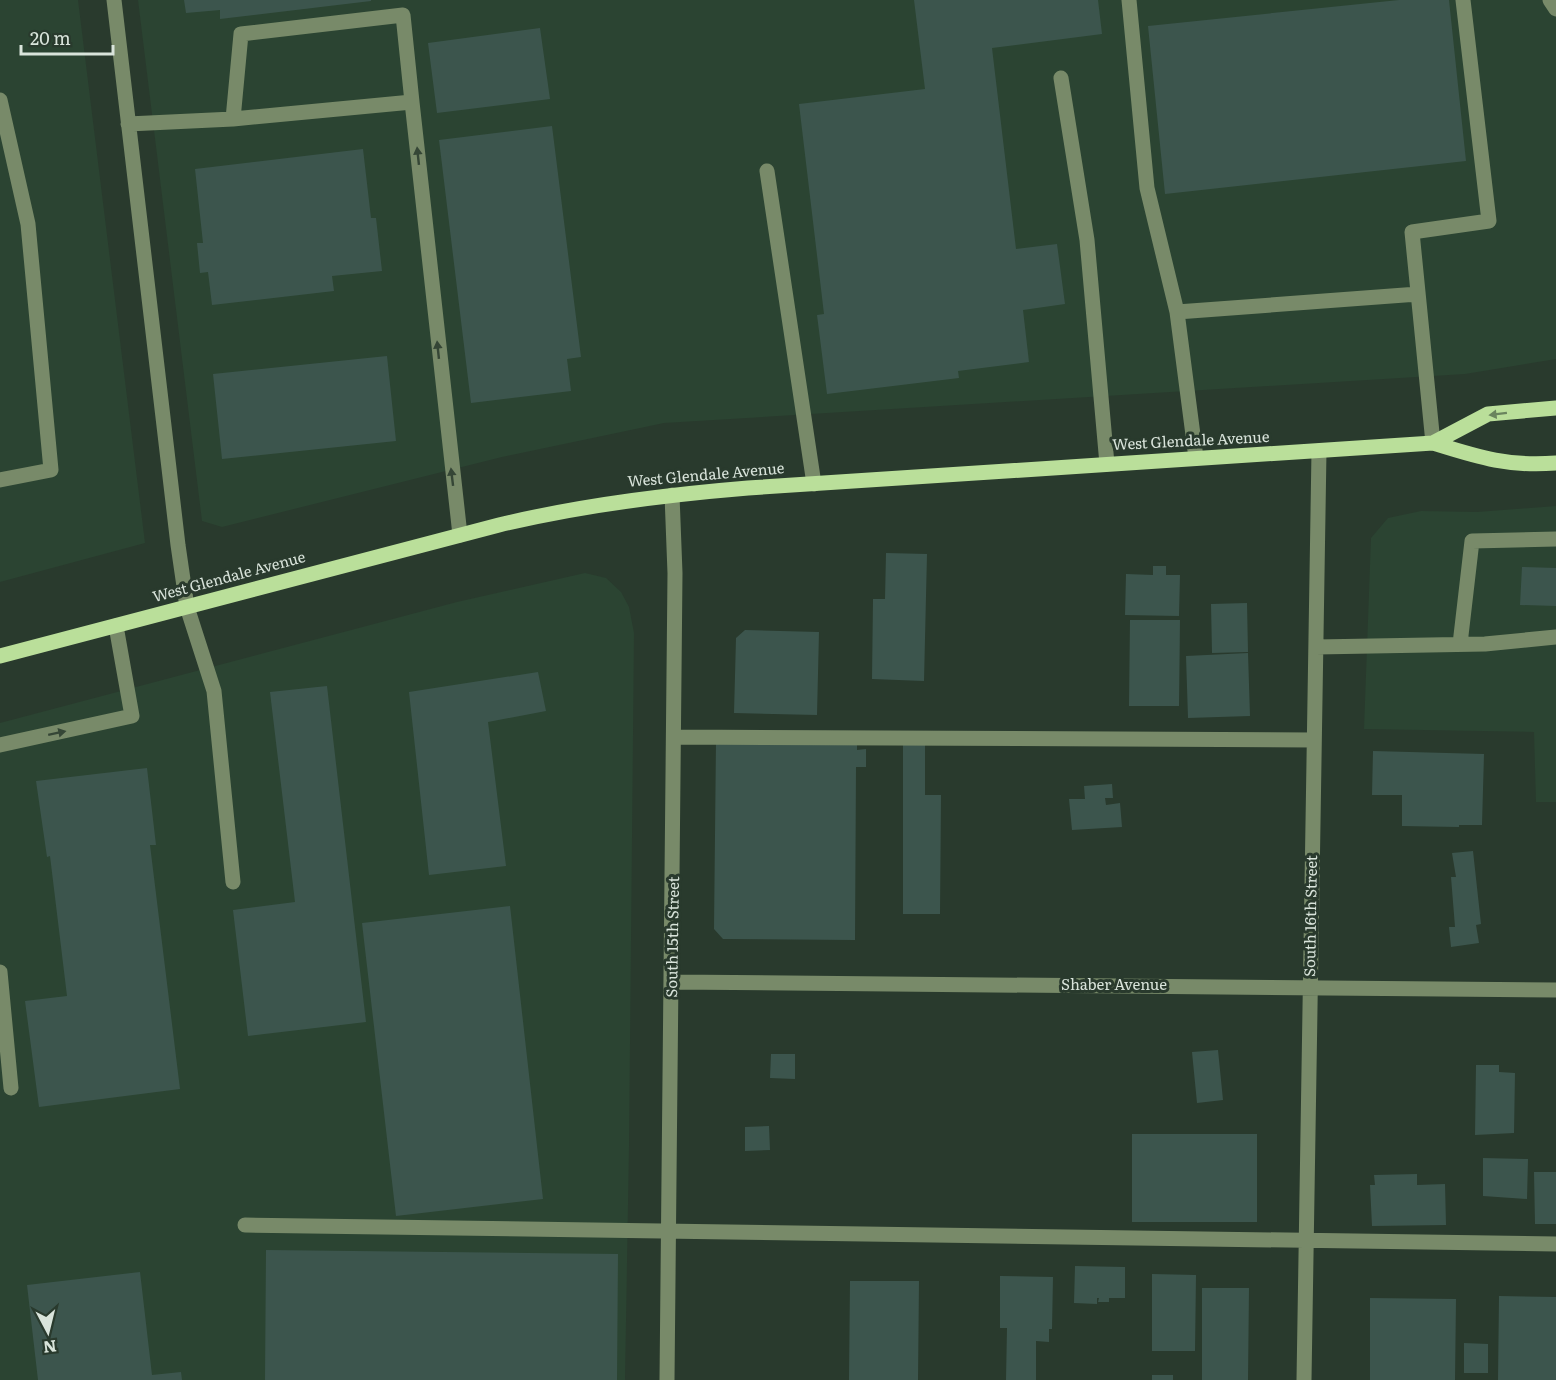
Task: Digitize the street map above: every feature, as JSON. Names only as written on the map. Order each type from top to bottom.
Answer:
[{"type":"main road","name":"West Glendale Avenue","points":[[1433,443],[1488,414],[1556,408]]},
{"type":"main road","name":"West Glendale Avenue","points":[[0,656],[460,535],[551,512],[598,504],[672,495],[814,484],[1433,443],[1490,460],[1529,465],[1556,463]]},
{"type":"street","points":[[114,0],[187,607],[214,691],[233,882]]},
{"type":"street","points":[[1129,0],[1147,188],[1177,312],[1196,458]]},
{"type":"street","points":[[1433,443],[1412,232],[1489,221],[1463,0]]},
{"type":"street","points":[[1550,0],[1556,9]]},
{"type":"street","points":[[233,119],[241,34],[403,15],[460,535]]},
{"type":"street","points":[[1061,78],[1087,240],[1107,464]]},
{"type":"street","points":[[0,100],[28,224],[51,470],[0,480]]},
{"type":"street","points":[[128,124],[233,119],[412,102]]},
{"type":"street","points":[[767,171],[814,484]]},
{"type":"street","points":[[1177,312],[1418,294]]},
{"type":"street","name":"South 16th Street","points":[[1304,1380],[1319,451]]},
{"type":"street","name":"South 15th Street","points":[[667,1380],[675,573],[672,495]]},
{"type":"street","points":[[1460,644],[1472,541],[1556,539]]},
{"type":"street","points":[[0,745],[132,716],[116,626]]},
{"type":"street","points":[[1316,647],[1460,644],[1556,637]]},
{"type":"street","points":[[674,737],[1314,740]]},
{"type":"street","points":[[0,972],[11,1089]]},
{"type":"street","name":"Shaber Avenue","points":[[672,981],[1556,990]]},
{"type":"street","points":[[245,1225],[1556,1244]]},
{"type":"shaded area","points":[[0,0],[78,0],[145,543],[0,582]]},
{"type":"shaded area","points":[[138,0],[1556,0],[1556,359],[1465,374],[664,423],[502,457],[222,527],[202,521]]},
{"type":"shaded area","points":[[1556,506],[1556,802],[1536,802],[1534,732],[1364,729],[1371,538],[1388,518],[1421,511],[1477,512]]},
{"type":"shaded area","points":[[585,573],[606,578],[621,592],[629,607],[634,633],[625,1380],[0,1380],[0,723],[457,602]]},
{"type":"building","points":[[184,0],[371,1],[220,19],[220,10],[186,13]]},
{"type":"building","points":[[914,0],[1098,0],[1102,34],[992,48],[1016,249],[1057,244],[1065,304],[1023,310],[1029,362],[958,371],[959,378],[827,394],[817,315],[824,314],[799,104],[925,89]]},
{"type":"building","points":[[1399,0],[1449,0],[1466,161],[1165,194],[1148,26]]},
{"type":"building","points":[[540,28],[550,99],[437,113],[428,43]]},
{"type":"building","points":[[552,126],[581,357],[567,359],[571,391],[471,403],[439,140]]},
{"type":"building","points":[[363,149],[371,218],[376,218],[382,271],[332,276],[334,291],[212,305],[208,272],[200,273],[197,243],[203,243],[195,169]]},
{"type":"building","points":[[387,356],[396,441],[222,459],[213,374]]},
{"type":"building","points":[[886,553],[927,554],[924,681],[872,679],[873,599],[885,599]]},
{"type":"building","points":[[1153,566],[1166,566],[1166,575],[1180,575],[1179,616],[1125,615],[1126,574],[1153,575]]},
{"type":"building","points":[[1522,567],[1556,568],[1556,606],[1520,605]]},
{"type":"building","points":[[1247,603],[1248,652],[1212,653],[1211,604]]},
{"type":"building","points":[[1130,620],[1180,620],[1179,706],[1129,706]]},
{"type":"building","points":[[745,630],[819,632],[817,715],[734,713],[736,638]]},
{"type":"building","points":[[1248,653],[1250,716],[1188,718],[1186,656]]},
{"type":"building","points":[[538,672],[546,711],[488,722],[506,866],[429,875],[409,692]]},
{"type":"building","points":[[327,686],[366,1022],[248,1036],[233,910],[295,902],[270,692]]},
{"type":"building","points":[[716,741],[857,744],[857,750],[866,749],[866,767],[856,767],[855,940],[723,939],[714,929]]},
{"type":"building","points":[[903,744],[925,744],[925,795],[941,795],[940,914],[903,914]]},
{"type":"building","points":[[1373,751],[1484,754],[1482,825],[1402,826],[1402,795],[1372,795]]},
{"type":"building","points":[[147,768],[156,845],[150,845],[180,1089],[39,1107],[25,1001],[67,996],[50,856],[47,857],[36,781]]},
{"type":"building","points":[[1112,784],[1113,798],[1105,798],[1106,805],[1120,803],[1122,827],[1072,830],[1069,799],[1085,799],[1084,786]]},
{"type":"building","points":[[1473,851],[1481,924],[1476,925],[1479,943],[1451,947],[1449,927],[1455,927],[1451,877],[1456,877],[1452,853]]},
{"type":"building","points":[[510,906],[543,1199],[396,1216],[362,923]]},
{"type":"building","points":[[1218,1050],[1223,1100],[1197,1103],[1192,1052]]},
{"type":"building","points":[[771,1054],[795,1054],[795,1079],[770,1078]]},
{"type":"building","points":[[1476,1065],[1499,1065],[1499,1072],[1515,1073],[1514,1133],[1475,1135]]},
{"type":"building","points":[[769,1126],[770,1150],[745,1151],[745,1127]]},
{"type":"building","points":[[1132,1134],[1257,1134],[1257,1222],[1132,1222]]},
{"type":"building","points":[[1483,1158],[1528,1159],[1527,1199],[1483,1196]]},
{"type":"building","points":[[1534,1172],[1556,1172],[1556,1224],[1535,1224]]},
{"type":"building","points":[[1417,1174],[1417,1185],[1445,1184],[1446,1225],[1372,1226],[1370,1185],[1375,1185],[1374,1175]]},
{"type":"building","points":[[266,1250],[618,1254],[617,1380],[265,1380]]},
{"type":"building","points":[[1075,1266],[1125,1267],[1125,1298],[1109,1298],[1109,1302],[1098,1302],[1099,1298],[1097,1298],[1097,1304],[1074,1303]]},
{"type":"building","points":[[140,1272],[152,1375],[181,1372],[182,1380],[38,1380],[27,1285]]},
{"type":"building","points":[[1152,1274],[1196,1275],[1195,1351],[1152,1351]]},
{"type":"building","points":[[1000,1276],[1053,1277],[1052,1329],[1049,1329],[1049,1342],[1036,1341],[1036,1380],[1006,1380],[1007,1328],[1000,1328]]},
{"type":"building","points":[[850,1281],[919,1281],[918,1380],[849,1380]]},
{"type":"building","points":[[1202,1288],[1249,1288],[1248,1380],[1202,1380]]},
{"type":"building","points":[[1499,1296],[1556,1297],[1556,1380],[1498,1380]]},
{"type":"building","points":[[1370,1298],[1456,1299],[1455,1380],[1370,1380]]},
{"type":"building","points":[[1464,1343],[1488,1344],[1488,1373],[1464,1373]]},
{"type":"building","points":[[1152,1375],[1173,1375],[1173,1380],[1152,1380]]}]
